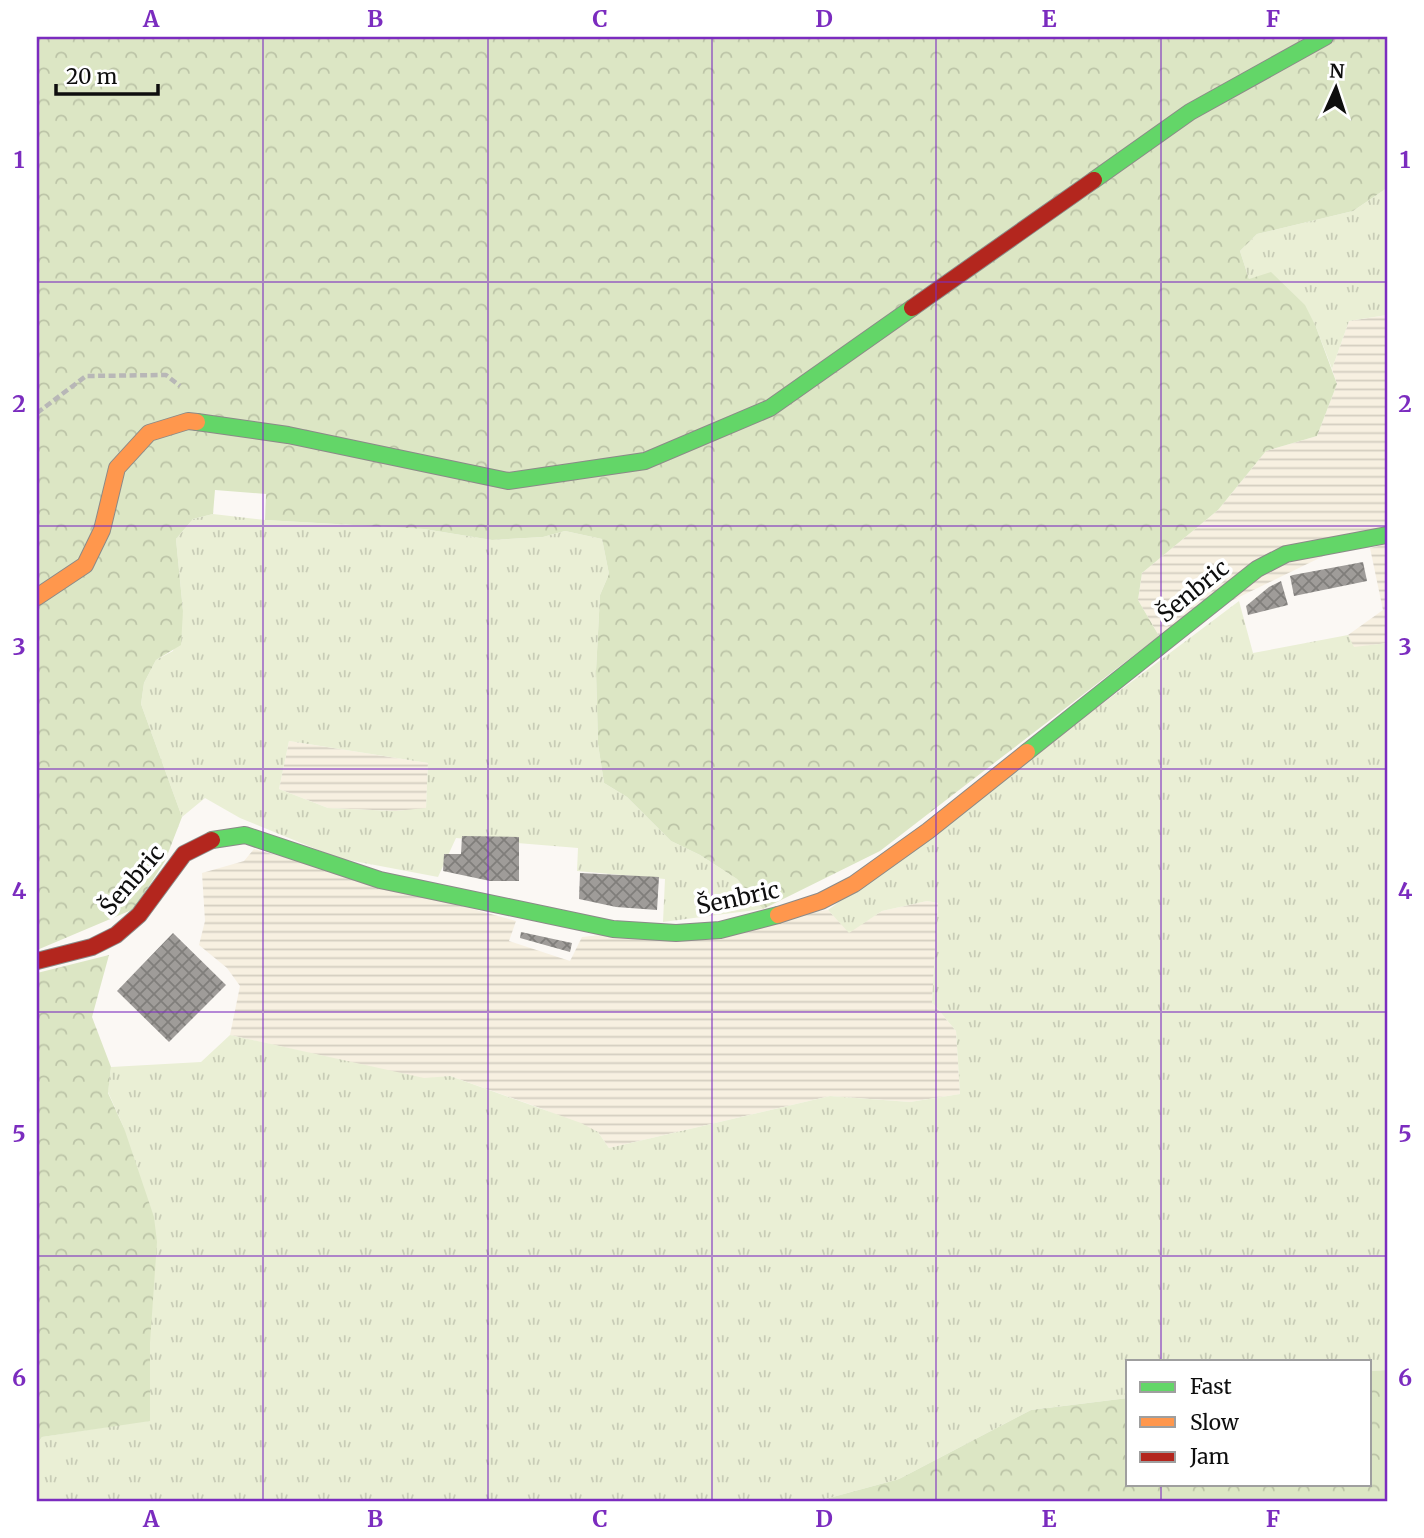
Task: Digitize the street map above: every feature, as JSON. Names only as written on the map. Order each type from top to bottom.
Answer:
[{"type":"street","points":[[37,597],[85,565],[102,530],[117,468],[149,433],[188,421],[288,435],[508,481],[645,461],[770,408],[1191,113],[1325,37]]},
{"type":"street","name":"Šenbric","points":[[37,961],[92,947],[116,935],[139,915],[184,854],[215,838],[245,835],[380,880],[613,929],[676,933],[720,930],[768,919],[821,901],[854,884],[928,831],[1257,569],[1286,554],[1387,534]]},
{"type":"path","points":[[37,413],[86,376],[166,375],[185,390]]},
{"type":"shaded area","points":[[1387,315],[1387,528],[1373,532],[1159,636],[1138,600],[1142,573],[1218,510],[1266,451],[1317,436],[1337,384],[1332,369],[1349,321]]},
{"type":"shaded area","points":[[1387,544],[1387,643],[1353,648],[1348,635],[1383,610],[1370,548]]},
{"type":"shaded area","points":[[289,741],[428,763],[426,809],[395,811],[328,808],[279,789]]},
{"type":"shaded area","points":[[254,849],[516,921],[509,941],[570,961],[582,937],[828,910],[849,932],[882,911],[927,901],[938,903],[932,1002],[956,1031],[960,1094],[910,1102],[830,1096],[609,1148],[598,1132],[450,1076],[424,1079],[230,1035],[240,986],[227,968],[199,945],[205,921],[202,873],[244,861]]},
{"type":"green space","points":[[37,37],[1387,37],[1387,188],[1353,211],[1257,234],[1240,251],[1249,279],[1271,272],[1305,305],[1316,327],[1337,384],[1317,436],[1266,451],[1218,510],[1142,573],[1138,600],[1159,636],[880,851],[763,909],[737,879],[700,855],[671,841],[627,797],[604,783],[598,744],[596,671],[600,595],[609,574],[602,539],[565,531],[543,537],[492,540],[424,529],[265,520],[266,494],[215,490],[213,514],[193,519],[176,539],[183,611],[181,645],[156,660],[144,683],[141,704],[182,817],[165,861],[134,909],[37,950]]},
{"type":"green space","points":[[1387,188],[1387,315],[1349,321],[1332,369],[1316,327],[1249,279],[1240,251],[1257,234],[1353,211]]},
{"type":"green space","points":[[213,514],[265,520],[424,529],[492,540],[543,537],[565,531],[602,539],[609,574],[600,595],[596,671],[598,744],[604,783],[627,797],[671,841],[700,855],[737,879],[763,909],[663,922],[665,879],[577,871],[578,848],[456,838],[438,877],[338,858],[240,818],[205,798],[182,817],[141,704],[144,683],[156,660],[173,651],[183,611],[176,539],[193,519]],"holes":[[[289,741],[428,763],[426,808],[395,811],[328,808],[279,789]]]},
{"type":"green space","points":[[1239,601],[1253,653],[1348,635],[1354,647],[1387,643],[1387,1370],[1372,1371],[1372,1360],[1126,1360],[1126,1398],[1031,1410],[899,1479],[818,1501],[38,1501],[37,1444],[42,1437],[150,1420],[150,1343],[124,1128],[108,1092],[111,1067],[201,1062],[230,1035],[424,1078],[450,1076],[581,1123],[598,1132],[609,1148],[830,1096],[910,1102],[960,1094],[956,1031],[932,1002],[938,903],[927,901],[882,911],[849,933],[828,910]]},
{"type":"green space","points":[[109,955],[92,1017],[111,1067],[108,1093],[124,1128],[154,1217],[157,1242],[150,1343],[150,1421],[42,1437],[37,1444],[37,973]]},
{"type":"green space","points":[[1387,1370],[1387,1501],[818,1501],[899,1479],[1031,1410],[1126,1398],[1126,1486],[1372,1486],[1372,1371]]},
{"type":"building","points":[[1363,562],[1367,581],[1294,596],[1290,576]]},
{"type":"building","points":[[1281,581],[1288,605],[1248,615],[1246,606]]},
{"type":"building","points":[[462,836],[519,837],[519,881],[490,881],[443,871],[444,854],[461,854]]},
{"type":"building","points":[[580,873],[659,877],[657,910],[616,907],[579,899]]},
{"type":"building","points":[[521,932],[572,943],[570,952],[520,938]]},
{"type":"building","points":[[173,933],[226,985],[169,1042],[117,991]]},
{"type":"traffic: fast","points":[[1094,180],[1190,112],[1325,37]]},
{"type":"traffic: fast","points":[[197,422],[288,435],[508,481],[645,461],[770,408],[912,308]]},
{"type":"traffic: fast","points":[[1027,752],[1257,569],[1286,554],[1387,535]]},
{"type":"traffic: fast","points":[[212,840],[245,835],[380,880],[613,929],[676,933],[720,930],[778,915]]},
{"type":"traffic: slow","points":[[37,597],[85,565],[102,530],[117,468],[149,433],[188,421],[197,422]]},
{"type":"traffic: slow","points":[[778,915],[821,901],[854,884],[928,831],[1027,752]]},
{"type":"traffic: jam","points":[[912,308],[1094,180]]},
{"type":"traffic: jam","points":[[37,961],[92,947],[116,935],[139,915],[184,854],[212,840]]}]
